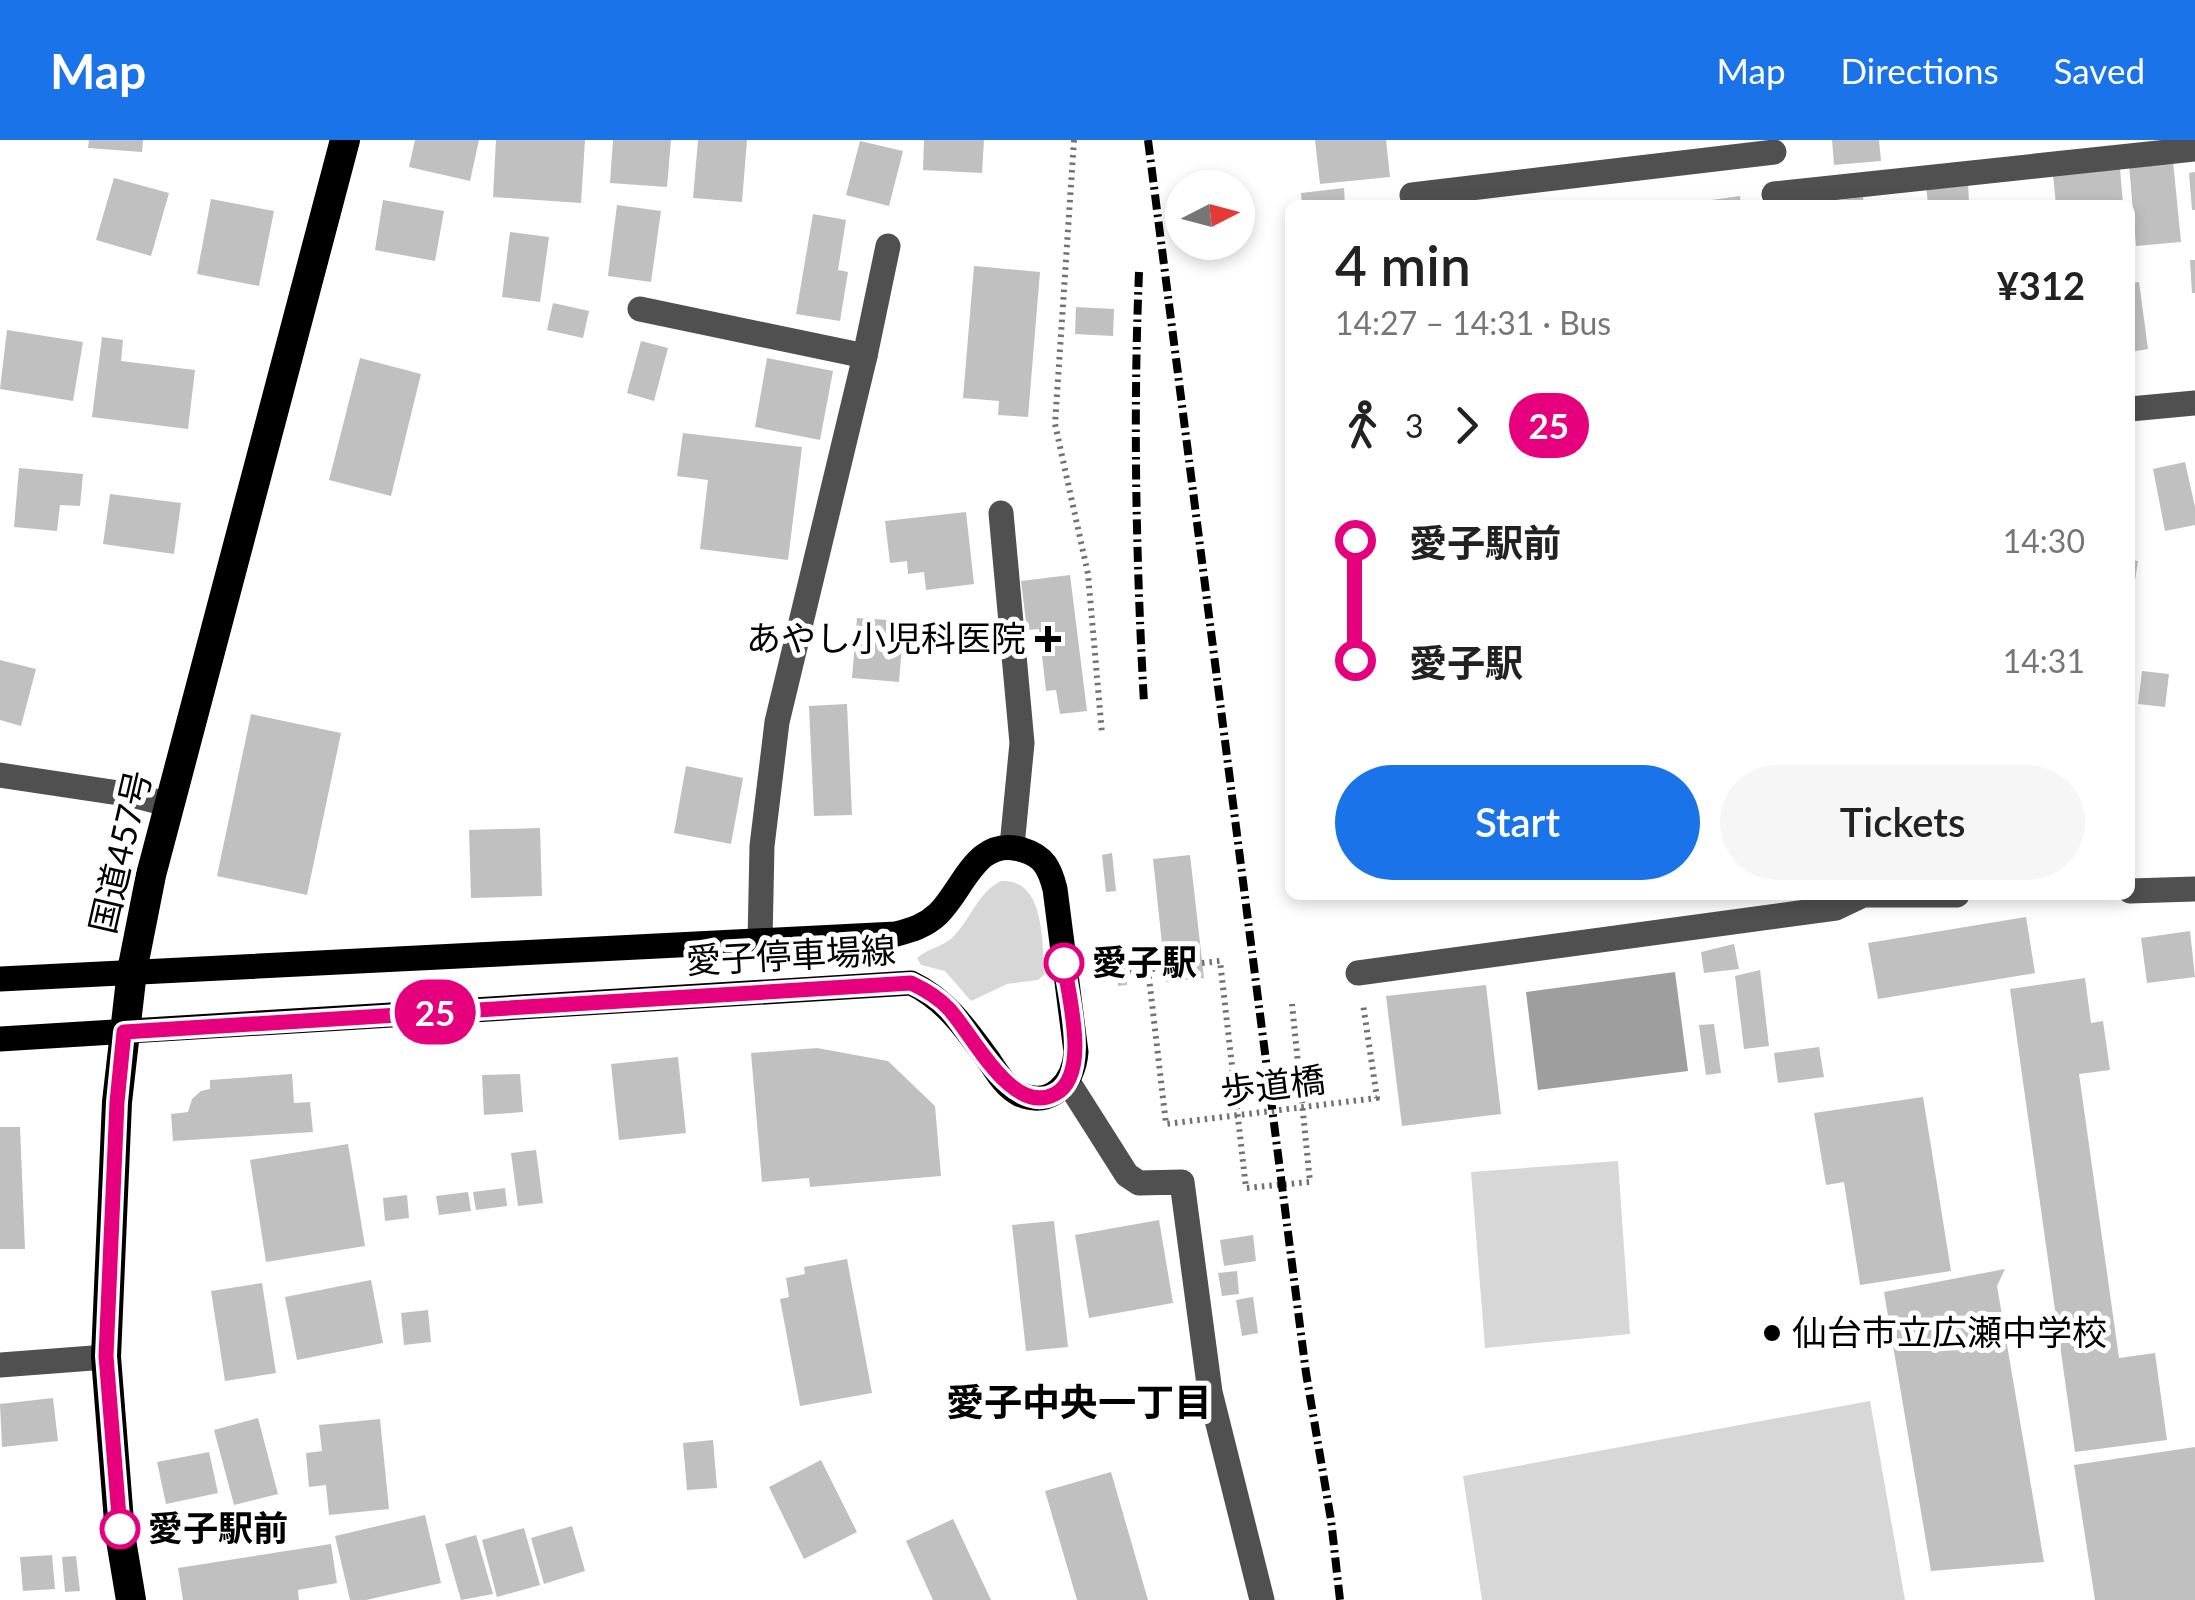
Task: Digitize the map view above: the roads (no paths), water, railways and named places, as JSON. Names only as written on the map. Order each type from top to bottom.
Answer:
[{"type":"highway","name":"国道457号","points":[[131,1600],[120,1534],[106,1356],[117,1102],[132,971],[150,875],[345,140]]},
{"type":"main road","name":"愛子停車場線","points":[[0,980],[896,934],[920,928],[939,914],[975,862],[992,849],[1012,846]]},
{"type":"main road","points":[[1012,846],[1032,852],[1049,866],[1055,889],[1076,1052],[1068,1082]]},
{"type":"main road","name":"愛子停車場線","points":[[0,1039],[911,983],[946,1006],[1002,1079],[1019,1094],[1041,1098],[1056,1094],[1068,1082]]},
{"type":"street","points":[[1412,195],[1774,146],[1773,200],[2195,148]]},
{"type":"street","points":[[760,941],[762,846],[777,722],[888,246]]},
{"type":"street","points":[[640,309],[865,356]]},
{"type":"street","points":[[2135,409],[2195,403]]},
{"type":"street","points":[[1001,514],[1022,743],[1012,846]]},
{"type":"street","points":[[0,776],[132,795],[170,805]]},
{"type":"street","points":[[2135,891],[2192,892]]},
{"type":"street","points":[[1358,973],[1836,908],[1851,900]]},
{"type":"street","points":[[1068,1082],[1127,1175],[1139,1183],[1182,1182],[1210,1392],[1262,1600]]},
{"type":"street","points":[[0,1365],[106,1356]]},
{"type":"railway","points":[[1148,140],[1306,1373],[1340,1600]]},
{"type":"railway","points":[[1139,272],[1136,488],[1144,703]]},
{"type":"place","name":"あやし小児科医院","points":[[1048,639]]},
{"type":"place","name":"愛子駅","points":[[1064,963]]},
{"type":"place","name":"仙台市立広瀬中学校","points":[[1772,1333]]},
{"type":"place","name":"愛子駅前","points":[[120,1529]]},
{"type":"district","name":"愛子中央一丁目","points":[[1079,1403]]}]
